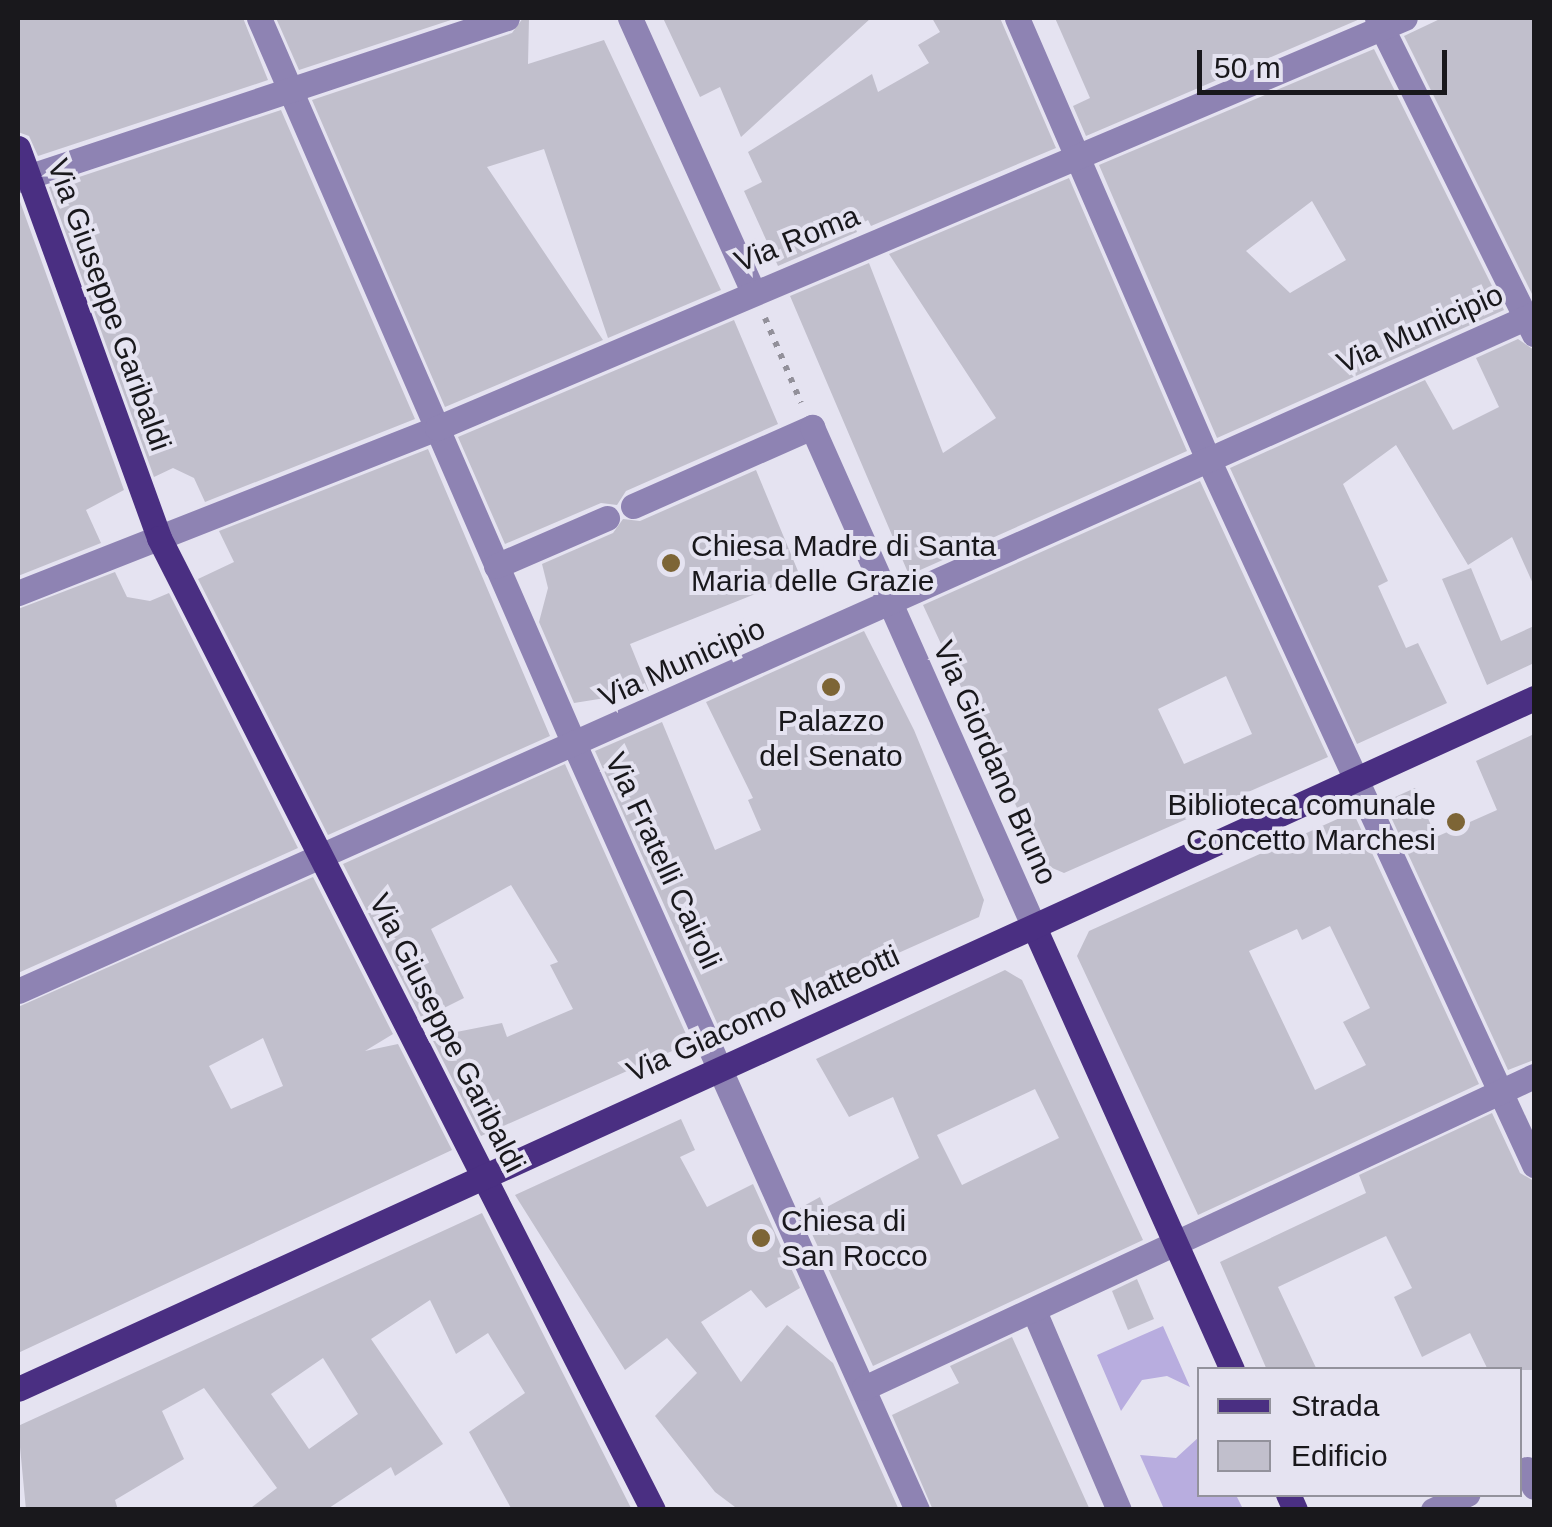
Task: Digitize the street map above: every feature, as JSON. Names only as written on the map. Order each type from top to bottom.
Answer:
[{"type":"main road","name":"Via Giuseppe Garibaldi","points":[[18,148],[23,178],[159,538],[653,1510]]},
{"type":"main road","name":"Via Giacomo Matteotti","points":[[18,1389],[1534,698]]},
{"type":"main road","name":"Via Giordano Bruno","points":[[1034,928],[1231,1367]]},
{"type":"street","name":"Via Fratelli Cairoli","points":[[260,18],[574,746],[723,1068],[916,1510]]},
{"type":"street","points":[[23,178],[507,18]]},
{"type":"street","points":[[630,18],[754,292]]},
{"type":"street","points":[[1017,18],[1208,459],[1534,1165]]},
{"type":"street","points":[[1388,21],[1532,322]]},
{"type":"street","name":"Via Roma","points":[[18,593],[437,428],[1078,159],[1388,21]]},
{"type":"street","name":"Via Municipio","points":[[18,991],[889,607],[1208,459],[1532,322]]},
{"type":"street","points":[[633,506],[812,427]]},
{"type":"street","name":"Via Giordano Bruno","points":[[812,427],[1034,928]]},
{"type":"street","points":[[496,566],[608,518]]},
{"type":"street","points":[[864,1388],[1534,1076]]},
{"type":"street","points":[[1034,1310],[1118,1510]]},
{"type":"street","points":[[1433,1510],[1461,1497]]},
{"type":"path","points":[[754,292],[812,427]]},
{"type":"shaded area","points":[[1163,1326],[1190,1387],[1167,1376],[1142,1380],[1121,1411],[1097,1355]]},
{"type":"shaded area","points":[[1197,1439],[1197,1497],[1237,1497],[1243,1509],[1164,1509],[1140,1455],[1176,1458]]},
{"type":"building","points":[[18,18],[243,18],[268,80],[38,156],[29,136],[18,132]]},
{"type":"building","points":[[276,18],[457,18],[299,70]]},
{"type":"building","points":[[523,18],[529,18],[528,64],[604,40],[721,290],[608,338],[544,149],[487,167],[603,340],[445,407],[312,100],[512,33]]},
{"type":"building","points":[[663,18],[871,18],[741,137],[720,87],[700,97]]},
{"type":"building","points":[[932,18],[1000,18],[1056,148],[871,226],[868,220],[855,227],[857,232],[778,266],[744,191],[762,182],[748,152],[872,74],[878,92],[929,63],[918,45],[940,32]]},
{"type":"building","points":[[1055,18],[1360,19],[1086,136],[1073,106],[1090,98]]},
{"type":"building","points":[[1442,18],[1534,18],[1534,298],[1404,36]]},
{"type":"building","points":[[1374,49],[1504,310],[1217,438],[1099,165]],"holes":[[[1312,201],[1346,260],[1290,293],[1246,251]]]},
{"type":"building","points":[[281,110],[415,419],[205,502],[194,478],[173,468],[154,477],[49,187]]},
{"type":"building","points":[[1069,178],[1187,451],[909,575],[790,296],[869,263],[943,453],[996,418],[889,254]]},
{"type":"building","points":[[18,196],[124,490],[86,510],[101,543],[18,576]]},
{"type":"building","points":[[734,320],[778,424],[626,491],[617,505],[601,503],[505,544],[458,437]]},
{"type":"building","points":[[1518,339],[1534,350],[1534,586],[1512,537],[1468,565],[1396,445],[1343,484],[1388,581],[1378,586],[1406,648],[1418,643],[1447,703],[1357,744],[1230,468],[1425,380],[1453,430],[1499,407],[1476,358]]},
{"type":"building","points":[[428,449],[550,736],[328,835],[198,579],[234,562],[219,531]]},
{"type":"building","name":"Chiesa Madre di Santa Maria delle Grazie","points":[[756,470],[800,576],[630,644],[649,691],[574,703],[539,622],[548,588],[542,564],[613,533],[623,519],[640,521]]},
{"type":"building","points":[[1200,481],[1328,757],[1064,873],[1043,864],[923,605]],"holes":[[[1226,676],[1252,734],[1184,764],[1158,709]]]},
{"type":"building","points":[[1471,568],[1501,641],[1534,626],[1534,663],[1487,685],[1442,579]]},
{"type":"building","points":[[115,572],[127,597],[150,601],[169,593],[298,848],[18,973],[18,609]]},
{"type":"building","points":[[864,631],[914,730],[984,900],[979,917],[721,1032],[595,751],[662,722],[715,850],[761,830],[748,800],[753,798],[706,702]]},
{"type":"building","points":[[1534,734],[1534,1060],[1508,1070],[1384,802],[1415,788],[1436,837],[1497,810],[1476,761]]},
{"type":"building","points":[[565,764],[690,1043],[481,1136],[431,1037],[502,1023],[507,1037],[573,1009],[550,965],[558,962],[511,885],[431,929],[464,998],[422,1019],[343,864]]},
{"type":"building","points":[[1353,812],[1479,1084],[1198,1215],[1077,956],[1089,931]],"holes":[[[1330,926],[1370,1008],[1343,1022],[1366,1065],[1315,1090],[1249,951],[1297,929],[1302,940]]]},
{"type":"building","points":[[313,877],[393,1034],[365,1051],[398,1044],[452,1150],[18,1353],[18,1007]],"holes":[[[263,1038],[283,1086],[231,1109],[209,1066]]]},
{"type":"building","points":[[1005,970],[1022,980],[1143,1240],[873,1366],[800,1208],[820,1197],[825,1208],[919,1158],[893,1097],[849,1117],[816,1059]],"holes":[[[1035,1089],[1059,1138],[962,1185],[937,1135]]]},
{"type":"building","points":[[1492,1113],[1520,1173],[1534,1181],[1534,1370],[1487,1367],[1470,1333],[1422,1357],[1394,1297],[1412,1288],[1386,1236],[1278,1287],[1316,1367],[1266,1367],[1220,1262],[1366,1193],[1359,1175]]},
{"type":"building","points":[[681,1119],[695,1150],[680,1157],[707,1207],[753,1184],[800,1288],[766,1308],[751,1290],[701,1322],[741,1382],[787,1325],[833,1363],[899,1510],[739,1510],[715,1492],[655,1416],[697,1373],[667,1338],[625,1370],[515,1195]]},
{"type":"building","points":[[482,1213],[632,1510],[512,1510],[469,1432],[525,1393],[488,1333],[456,1354],[430,1300],[371,1339],[443,1444],[395,1476],[391,1467],[326,1510],[248,1510],[277,1488],[204,1388],[162,1411],[184,1459],[115,1500],[118,1510],[26,1510],[18,1426]],"holes":[[[323,1358],[358,1414],[309,1449],[271,1394]]]},
{"type":"building","points":[[1137,1279],[1154,1319],[1128,1330],[1112,1291]]},
{"type":"building","points":[[1012,1337],[1090,1510],[933,1510],[892,1415],[959,1383],[950,1366]]},
{"type":"place","name":"Chiesa Madre di Santa Maria delle Grazie","points":[[671,563]]},
{"type":"place","name":"Palazzo del Senato","points":[[831,687]]},
{"type":"place","name":"Biblioteca comunale Concetto Marchesi","points":[[1456,822]]},
{"type":"place","name":"Chiesa di San Rocco","points":[[761,1238]]}]
